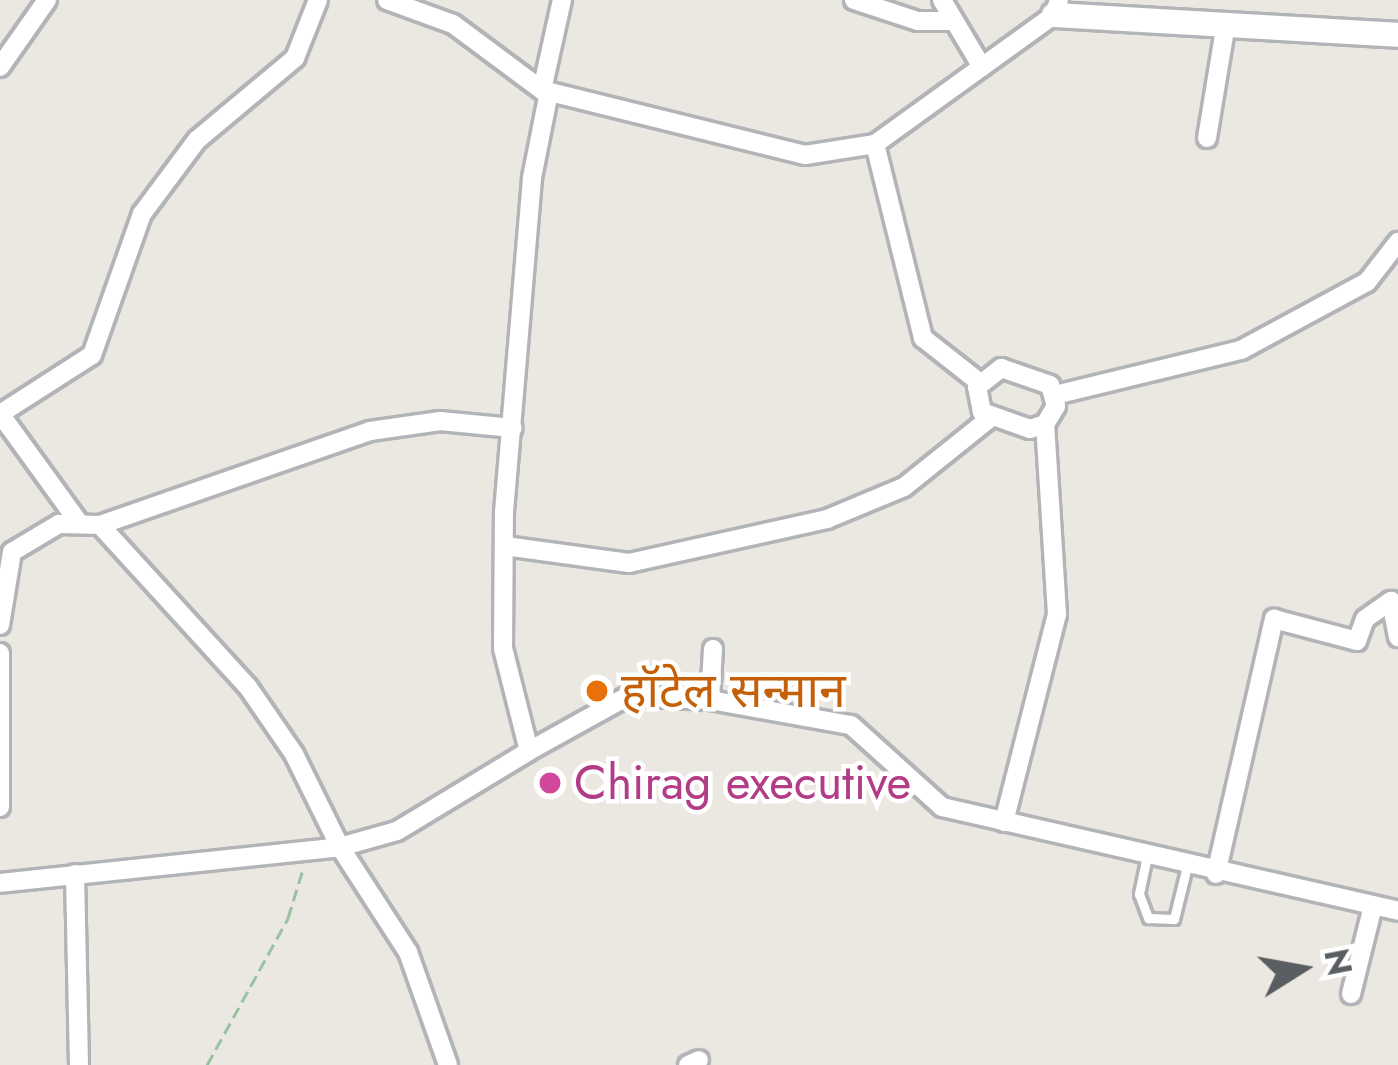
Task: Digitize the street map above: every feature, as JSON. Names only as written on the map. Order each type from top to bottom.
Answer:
[{"type":"street","points":[[0,67],[47,0]]},
{"type":"street","points":[[77,520],[1,414],[92,355],[142,214],[196,140],[295,58],[318,0]]},
{"type":"street","points":[[387,0],[453,24],[545,91],[805,155],[875,144],[1057,8],[1398,34]]},
{"type":"street","points":[[529,752],[503,648],[505,546],[532,178],[562,0]]},
{"type":"street","points":[[854,0],[918,21],[950,21]]},
{"type":"street","points":[[942,0],[950,21],[982,67]]},
{"type":"street","points":[[1207,138],[1226,23]]},
{"type":"street","points":[[875,144],[923,338],[980,382]]},
{"type":"street","points":[[1055,394],[1240,350],[1367,282],[1398,242]]},
{"type":"street","points":[[1045,424],[1030,429],[990,418],[977,402],[980,382],[1001,368],[1041,378],[1055,394]]},
{"type":"street","points":[[1004,822],[1057,614],[1045,424],[1055,394]]},
{"type":"street","points":[[505,546],[628,563],[827,519],[904,487],[990,418]]},
{"type":"street","points":[[0,625],[6,553],[77,520],[100,525],[370,431],[440,422],[514,428]]},
{"type":"street","points":[[100,525],[248,687],[294,754],[340,847],[408,952],[448,1065]]},
{"type":"street","points":[[1216,874],[1274,619],[1357,641],[1365,619],[1391,601],[1398,637]]},
{"type":"street","points":[[710,700],[713,649]]},
{"type":"street","points":[[0,653],[0,807]]},
{"type":"street","points":[[0,883],[308,853],[397,831],[628,696],[710,700],[850,725],[942,807],[1216,874],[1398,911]]},
{"type":"street","points":[[75,874],[79,1065]]},
{"type":"street","points":[[1351,994],[1373,906]]},
{"type":"lane","points":[[1147,856],[1139,894],[1148,918],[1174,919],[1187,866]]},
{"type":"path","points":[[207,1065],[288,918],[308,853]]},
{"type":"place","name":"हॉटेल सन्मान","points":[[597,691]]},
{"type":"place","name":"Chirag executive","points":[[550,783]]}]
